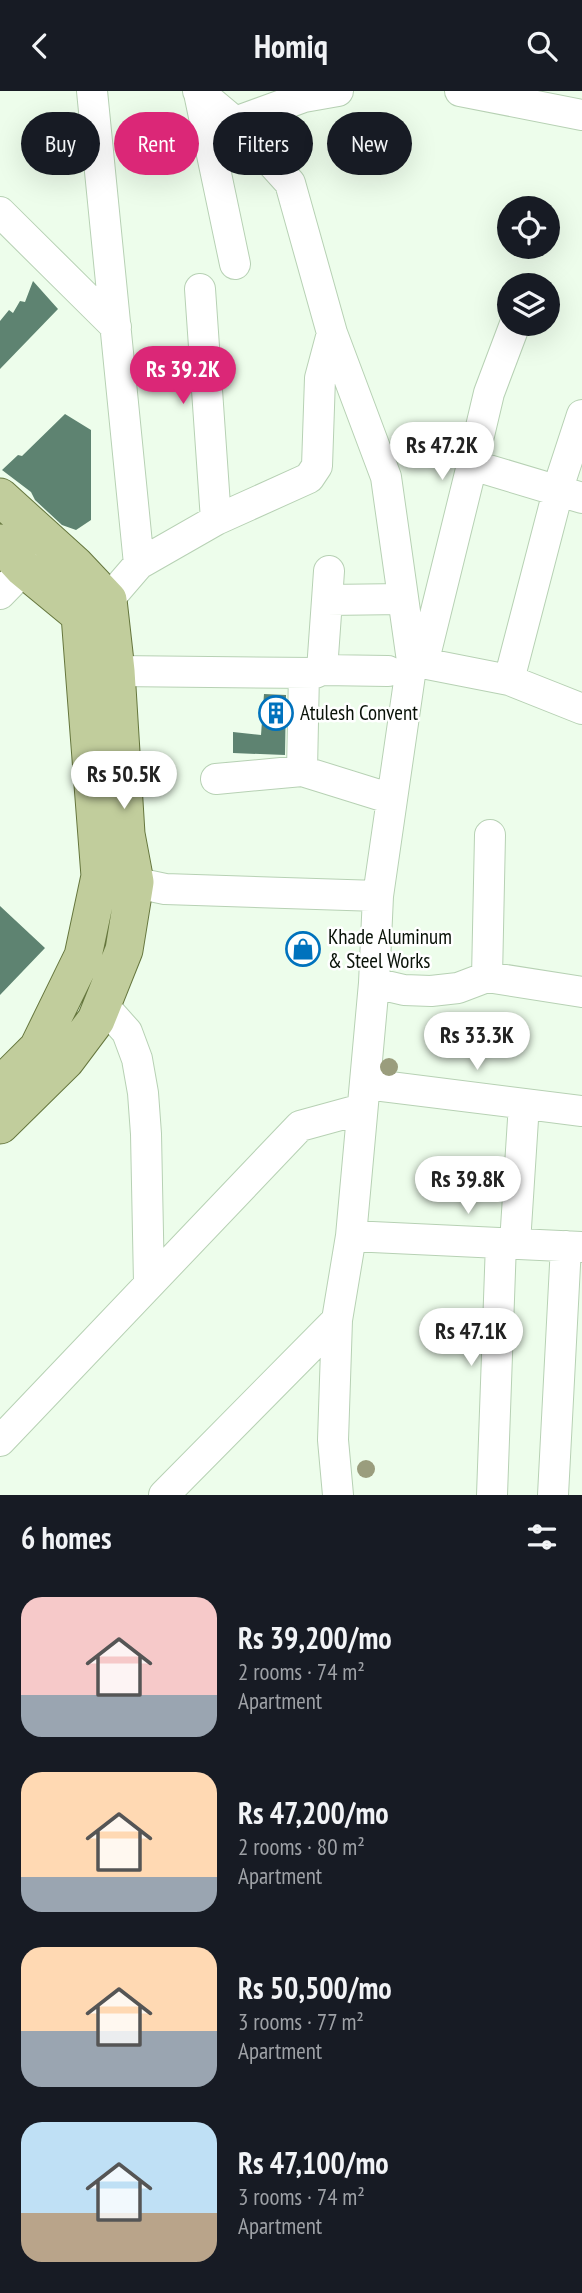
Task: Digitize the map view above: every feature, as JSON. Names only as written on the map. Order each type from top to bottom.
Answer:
[{"type":"main road","points":[[0,497],[52,544],[94,608],[116,671],[127,834],[135,882],[124,950],[96,1020],[66,1060],[0,1125]]},
{"type":"main road","points":[[8,568],[94,608]]},
{"type":"main road","points":[[0,1086],[38,1048],[83,956],[100,876],[94,608]]},
{"type":"street","points":[[72,91],[93,101],[139,564]]},
{"type":"street","points":[[263,112],[304,97],[338,91]]},
{"type":"street","points":[[460,91],[582,115]]},
{"type":"street","points":[[198,92],[223,112]]},
{"type":"street","points":[[198,92],[235,264]]},
{"type":"street","points":[[283,175],[290,183],[332,333],[386,477],[403,600],[408,666]]},
{"type":"street","points":[[0,212],[116,327]]},
{"type":"street","points":[[200,289],[216,520]]},
{"type":"street","points":[[94,608],[139,564],[216,520],[309,478],[317,466],[320,378],[332,333]]},
{"type":"street","points":[[338,1495],[333,1440],[337,1320],[351,1236],[374,983],[378,897],[408,666],[472,465],[489,393],[510,336]]},
{"type":"street","points":[[509,680],[570,494],[582,415]]},
{"type":"street","points":[[472,465],[570,494]]},
{"type":"street","points":[[8,568],[52,544]]},
{"type":"street","points":[[302,771],[313,671],[327,600],[329,571]]},
{"type":"street","points":[[327,600],[403,600]]},
{"type":"street","points":[[116,671],[313,671],[408,666],[509,680],[582,709]]},
{"type":"street","points":[[216,779],[302,771],[392,799]]},
{"type":"street","points":[[487,977],[490,835]]},
{"type":"street","points":[[100,876],[165,889],[378,897]]},
{"type":"street","points":[[374,983],[404,990],[431,991],[458,988],[487,977],[582,992]]},
{"type":"street","points":[[102,1004],[127,1032],[137,1059],[143,1093],[149,1283]]},
{"type":"street","points":[[0,1441],[300,1126],[364,1096],[524,1104],[582,1111]]},
{"type":"street","points":[[492,1495],[508,1243],[524,1104]]},
{"type":"street","points":[[351,1236],[574,1246],[570,1393],[553,1495]]},
{"type":"street","points":[[164,1495],[188,1484],[337,1320]]},
{"type":"building","points":[[33,281],[58,309],[0,369],[0,321],[9,310],[13,313],[20,301],[25,302]]},
{"type":"building","points":[[65,414],[91,430],[91,520],[76,530],[62,525],[35,500],[31,492],[2,470],[18,455],[22,456]]},
{"type":"building","name":"Atulesh Convent","points":[[264,694],[286,695],[285,755],[233,753],[233,732],[261,735]]},
{"type":"building","points":[[0,906],[45,948],[0,995]]},
{"type":"place","name":"Atulesh Convent","points":[[276,713]]},
{"type":"place","name":"Khade Aluminum & Steel Works","points":[[303,949]]}]
